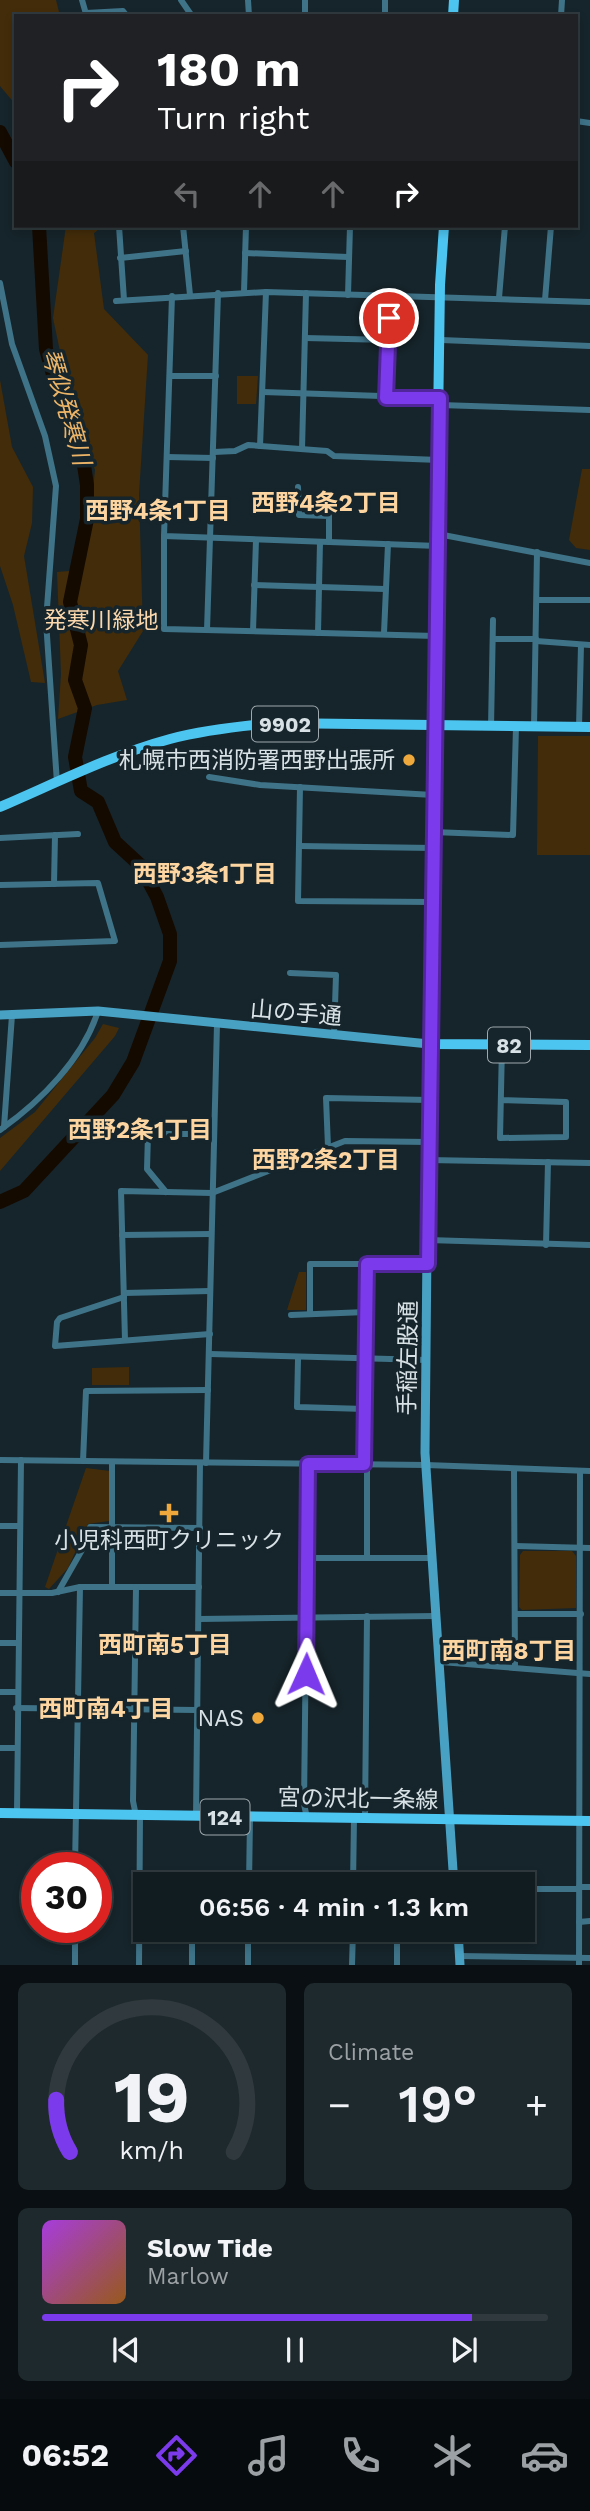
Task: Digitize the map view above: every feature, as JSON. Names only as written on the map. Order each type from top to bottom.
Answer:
[{"type":"main road","name":"手稲左股通","points":[[429,1044],[444,228]]},
{"type":"main road","name":"9902","points":[[0,807],[139,749],[198,733],[276,723],[584,727]]},
{"type":"main road","name":"山の手通","points":[[429,1044],[590,1045]]},
{"type":"main road","name":"宮の沢北一条線","points":[[0,1813],[585,1821]]},
{"type":"street","points":[[82,0],[87,14],[124,11],[126,14]]},
{"type":"street","points":[[119,228],[124,300]]},
{"type":"street","points":[[183,228],[190,295]]},
{"type":"street","points":[[244,292],[246,228]]},
{"type":"street","points":[[348,295],[350,228]]},
{"type":"street","points":[[499,298],[505,228]]},
{"type":"street","points":[[545,300],[551,228]]},
{"type":"street","points":[[120,258],[186,251]]},
{"type":"street","points":[[245,253],[348,257]]},
{"type":"street","points":[[0,283],[12,344],[45,436],[57,486],[46,621],[57,783]]},
{"type":"street","points":[[116,301],[266,292],[590,302]]},
{"type":"street","points":[[260,446],[266,292]]},
{"type":"street","points":[[207,630],[218,293]]},
{"type":"street","points":[[302,449],[306,293]]},
{"type":"street","points":[[386,398],[390,295]]},
{"type":"street","points":[[172,296],[164,536],[164,629],[436,636]]},
{"type":"street","points":[[305,338],[389,340]]},
{"type":"street","points":[[441,340],[590,346]]},
{"type":"street","points":[[170,376],[216,376]]},
{"type":"street","points":[[262,392],[590,410]]},
{"type":"street","points":[[167,457],[213,455],[248,445],[327,451],[334,457],[439,460]]},
{"type":"street","points":[[298,486],[299,515],[329,516],[329,542]]},
{"type":"street","points":[[164,536],[388,544],[438,540],[537,552],[590,563]]},
{"type":"street","points":[[253,631],[256,540]]},
{"type":"street","points":[[318,633],[320,542]]},
{"type":"street","points":[[384,633],[388,544]]},
{"type":"street","points":[[534,727],[537,552]]},
{"type":"street","points":[[254,585],[385,589]]},
{"type":"street","points":[[537,600],[590,600]]},
{"type":"street","points":[[491,727],[493,620]]},
{"type":"street","points":[[492,639],[590,645]]},
{"type":"street","points":[[581,645],[584,727]]},
{"type":"street","points":[[433,832],[513,835],[516,727]]},
{"type":"street","points":[[209,777],[300,787],[435,795]]},
{"type":"street","points":[[300,787],[298,901],[433,902]]},
{"type":"street","points":[[0,838],[78,834]]},
{"type":"street","points":[[54,884],[55,835]]},
{"type":"street","points":[[299,846],[434,848]]},
{"type":"street","points":[[0,885],[98,883],[115,941],[0,945]]},
{"type":"street","points":[[290,973],[336,975],[334,1035]]},
{"type":"street","points":[[2,1129],[32,1107],[87,1041],[98,1011]]},
{"type":"street","name":"山の手通","points":[[0,1015],[98,1011],[124,1016],[429,1044]]},
{"type":"street","points":[[2,1129],[12,1015]]},
{"type":"street","points":[[196,1817],[200,1528],[210,1354],[217,1024]]},
{"type":"street","name":"手稲左股通","points":[[429,1044],[426,1465],[453,1872]]},
{"type":"street","points":[[501,1100],[566,1102],[566,1137],[500,1138],[502,1045]]},
{"type":"street","points":[[328,1147],[326,1098],[429,1100]]},
{"type":"street","points":[[166,1192],[147,1170],[148,1134],[214,1134]]},
{"type":"street","points":[[125,1340],[121,1191],[212,1193],[345,1141],[429,1142]]},
{"type":"street","points":[[428,1160],[590,1163]]},
{"type":"street","points":[[546,1245],[548,1162]]},
{"type":"street","points":[[122,1235],[211,1234]]},
{"type":"street","points":[[428,1240],[590,1245]]},
{"type":"street","points":[[310,1314],[310,1264],[428,1264]]},
{"type":"street","points":[[367,1264],[367,1558]]},
{"type":"street","points":[[210,1291],[124,1295],[60,1318],[57,1322],[55,1346],[210,1334]]},
{"type":"street","points":[[292,1315],[366,1312]]},
{"type":"street","points":[[210,1354],[298,1359],[427,1360]]},
{"type":"street","points":[[298,1359],[297,1407],[365,1409]]},
{"type":"street","points":[[83,1461],[86,1391],[208,1390]]},
{"type":"street","points":[[0,1460],[426,1465],[590,1471]]},
{"type":"street","points":[[17,1813],[16,1708],[21,1460]]},
{"type":"street","points":[[112,1462],[112,1587]]},
{"type":"street","points":[[306,1818],[308,1464]]},
{"type":"street","points":[[514,1469],[514,1668]]},
{"type":"street","points":[[579,1961],[578,1888],[585,1821],[580,1471]]},
{"type":"street","points":[[0,1526],[19,1526]]},
{"type":"street","points":[[58,1592],[86,1543],[90,1527],[200,1528]]},
{"type":"street","points":[[515,1546],[590,1548]]},
{"type":"street","points":[[306,1558],[433,1558]]},
{"type":"street","points":[[0,1593],[58,1592],[80,1587],[199,1587]]},
{"type":"street","points":[[75,1852],[80,1587]]},
{"type":"street","points":[[136,1587],[135,1711],[140,1872]]},
{"type":"street","points":[[515,1614],[581,1614]]},
{"type":"street","points":[[354,1872],[360,1817],[367,1616]]},
{"type":"street","points":[[199,1619],[436,1616]]},
{"type":"street","points":[[0,1643],[18,1643]]},
{"type":"street","points":[[441,1662],[590,1674]]},
{"type":"street","points":[[0,1692],[17,1692]]},
{"type":"street","points":[[16,1708],[197,1710]]},
{"type":"street","points":[[0,1748],[16,1748]]},
{"type":"street","points":[[249,1872],[250,1817]]},
{"type":"street","points":[[535,1889],[590,1887]]},
{"type":"street","points":[[579,1922],[590,1921]]},
{"type":"street","points":[[139,1942],[139,1965]]},
{"type":"street","points":[[192,1942],[192,1965]]},
{"type":"street","points":[[248,1942],[248,1965]]},
{"type":"street","points":[[352,1965],[353,1942]]},
{"type":"street","points":[[397,1942],[397,1965]]},
{"type":"street","points":[[459,1942],[460,1960],[579,1961],[590,1958]]},
{"type":"street","points":[[75,1943],[75,1965]]},
{"type":"green space","points":[[0,0],[56,0],[60,14],[14,14],[14,103],[0,86]]},
{"type":"green space","name":"発寒川緑地","points":[[66,228],[100,228],[94,233],[104,309],[148,355],[139,494],[143,631],[118,671],[127,700],[97,705],[58,719],[61,674],[57,572],[69,571],[86,559],[95,470],[69,394],[53,318]]},
{"type":"green space","points":[[237,376],[258,376],[256,404],[237,404]]},
{"type":"green space","points":[[0,380],[12,447],[33,487],[32,523],[24,556],[45,683],[31,682],[13,605],[0,566]]},
{"type":"green space","points":[[582,469],[590,469],[590,550],[576,548],[569,540]]},
{"type":"green space","points":[[538,736],[590,736],[590,855],[537,855]]},
{"type":"green space","points":[[103,1024],[119,1028],[115,1036],[0,1171],[0,1138],[35,1112],[95,1038]]},
{"type":"green space","points":[[299,1272],[306,1272],[306,1310],[287,1310]]},
{"type":"green space","points":[[129,1367],[129,1385],[92,1385],[92,1368]]},
{"type":"green space","points":[[86,1468],[110,1471],[109,1521],[88,1524],[68,1568],[49,1589],[45,1587]]},
{"type":"green space","points":[[523,1551],[572,1551],[576,1556],[576,1608],[522,1610],[519,1607],[520,1555]]},
{"type":"waterway","name":"琴似発寒川","points":[[0,132],[14,158]]},
{"type":"waterway","name":"琴似発寒川","points":[[0,1202],[24,1191],[113,1095],[133,1062],[170,961],[170,934],[157,897],[140,865],[115,842],[98,802],[81,791],[75,757],[85,708],[75,680],[81,645],[70,602],[87,519],[87,485],[82,452],[55,382],[46,349],[39,228]]},
{"type":"place","name":"札幌市西消防署西野出張所","points":[[409,760]]},
{"type":"place","name":"小児科西町クリニック","points":[[169,1513]]},
{"type":"place","name":"NAS","points":[[258,1718]]},
{"type":"district","name":"西野4条2丁目","points":[[326,503]]},
{"type":"district","name":"西野4条1丁目","points":[[158,511]]},
{"type":"district","name":"西野3条1丁目","points":[[205,874]]},
{"type":"district","name":"西野2条1丁目","points":[[140,1130]]},
{"type":"district","name":"西野2条2丁目","points":[[326,1160]]},
{"type":"district","name":"西町南5丁目","points":[[165,1645]]},
{"type":"district","name":"西町南8丁目","points":[[509,1651]]},
{"type":"district","name":"西町南4丁目","points":[[106,1709]]},
{"type":"route","points":[[306,1674],[308,1464],[364,1464],[367,1264],[428,1264],[440,398],[386,398],[389,318]]}]
